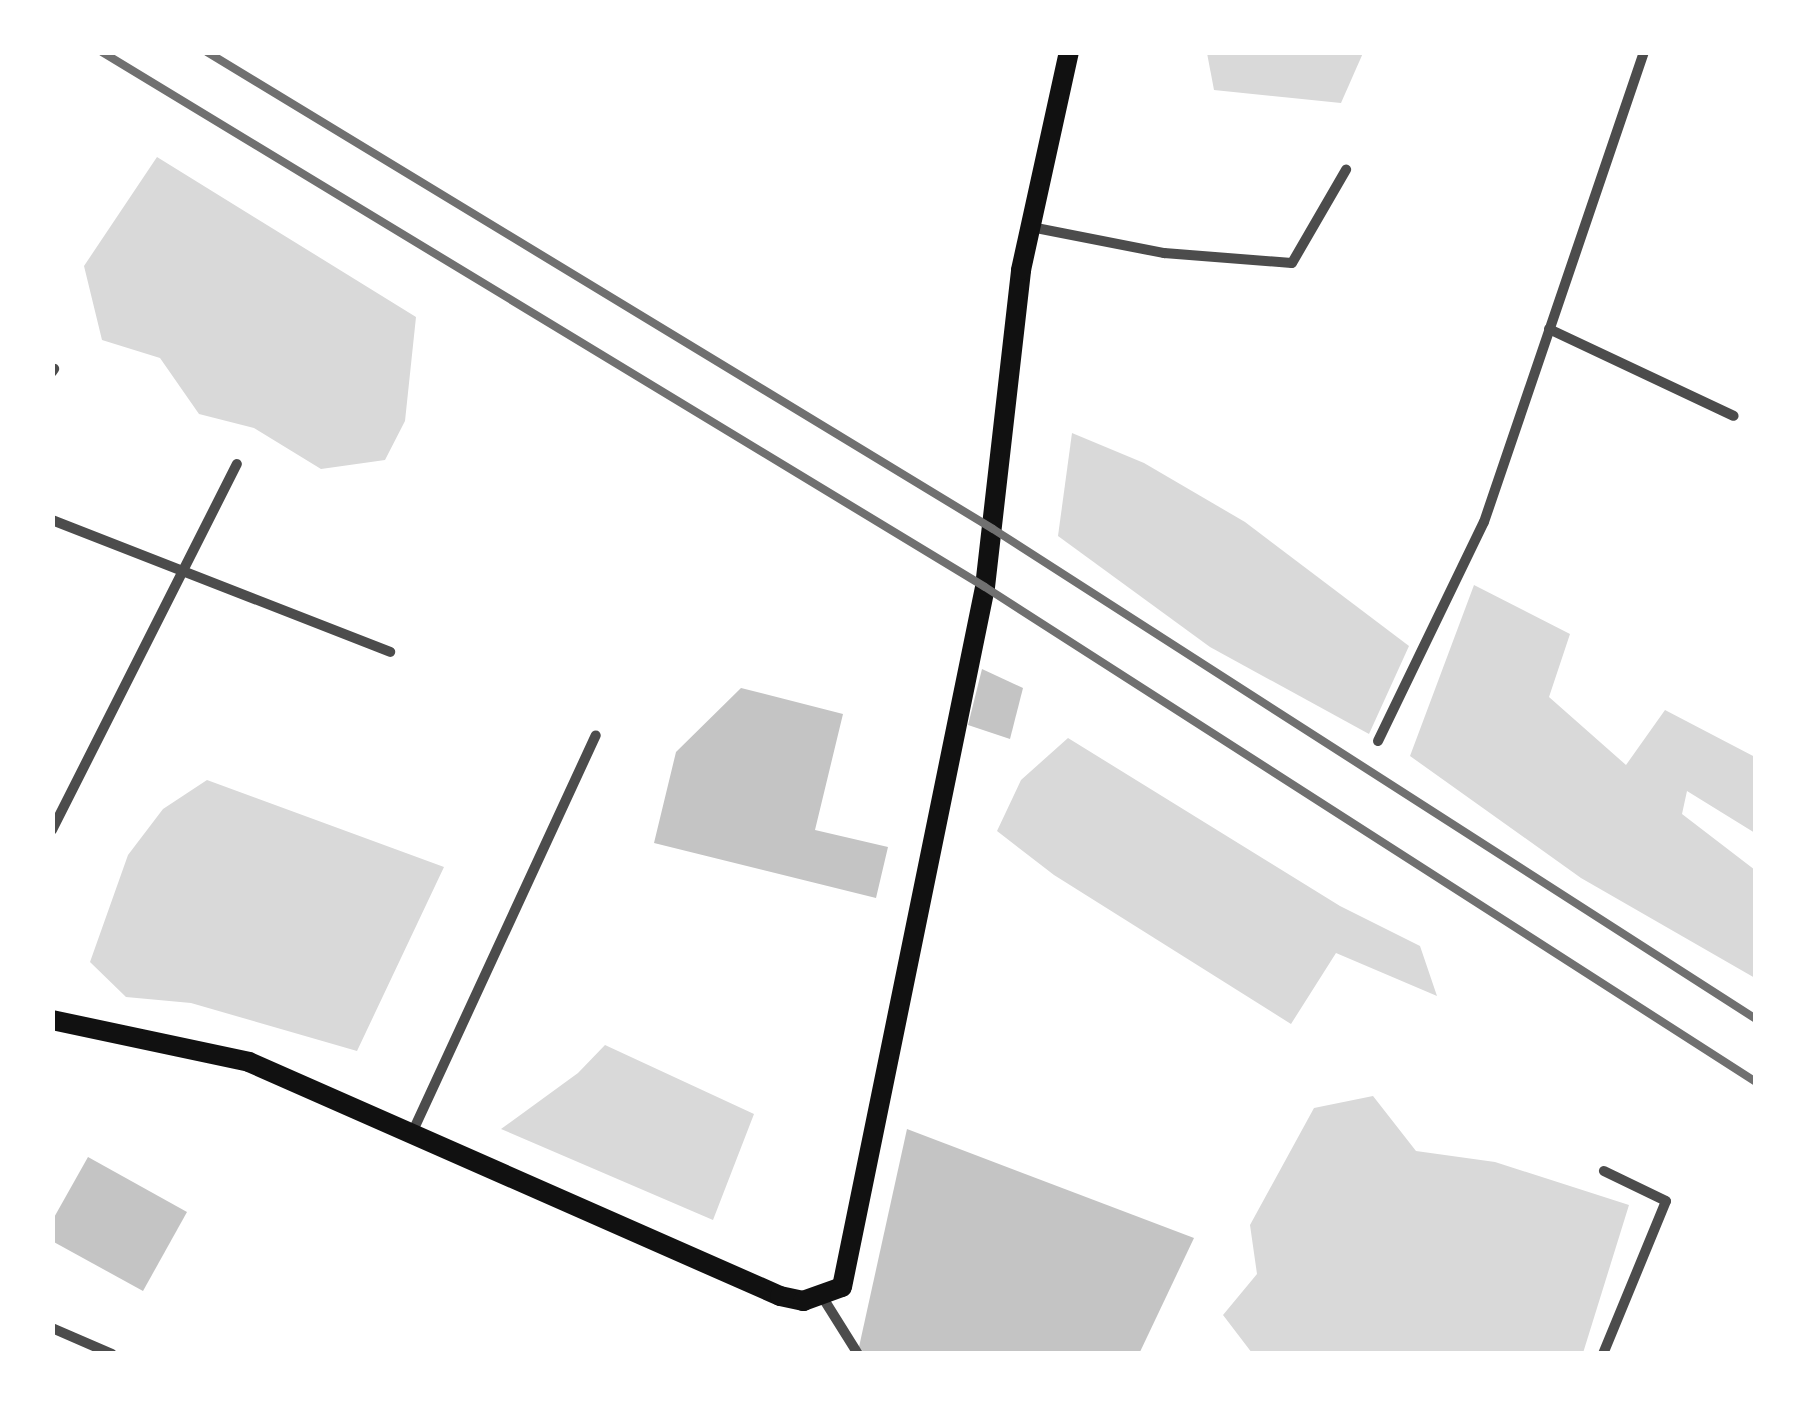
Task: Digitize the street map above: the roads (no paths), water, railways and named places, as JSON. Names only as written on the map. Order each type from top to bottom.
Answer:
[{"type":"main road","points":[[52,1020],[249,1062],[780,1296],[823,1298],[842,1287],[850,1267],[981,606],[1030,227],[1069,52]]},
{"type":"street","points":[[1378,741],[1484,522],[1644,52]]},
{"type":"street","points":[[1030,227],[1164,253],[1292,263],[1346,170]]},
{"type":"street","points":[[1549,330],[1734,416]]},
{"type":"street","points":[[52,830],[237,464]]},
{"type":"street","points":[[52,520],[390,652]]},
{"type":"street","points":[[412,1134],[596,735]]},
{"type":"street","points":[[1603,1354],[1666,1200],[1604,1171]]},
{"type":"street","points":[[823,1298],[858,1354]]},
{"type":"street","points":[[52,1328],[112,1354]]},
{"type":"railway","points":[[102,52],[985,587],[1756,1082]]},
{"type":"railway","points":[[207,52],[993,529],[1756,1019]]}]
